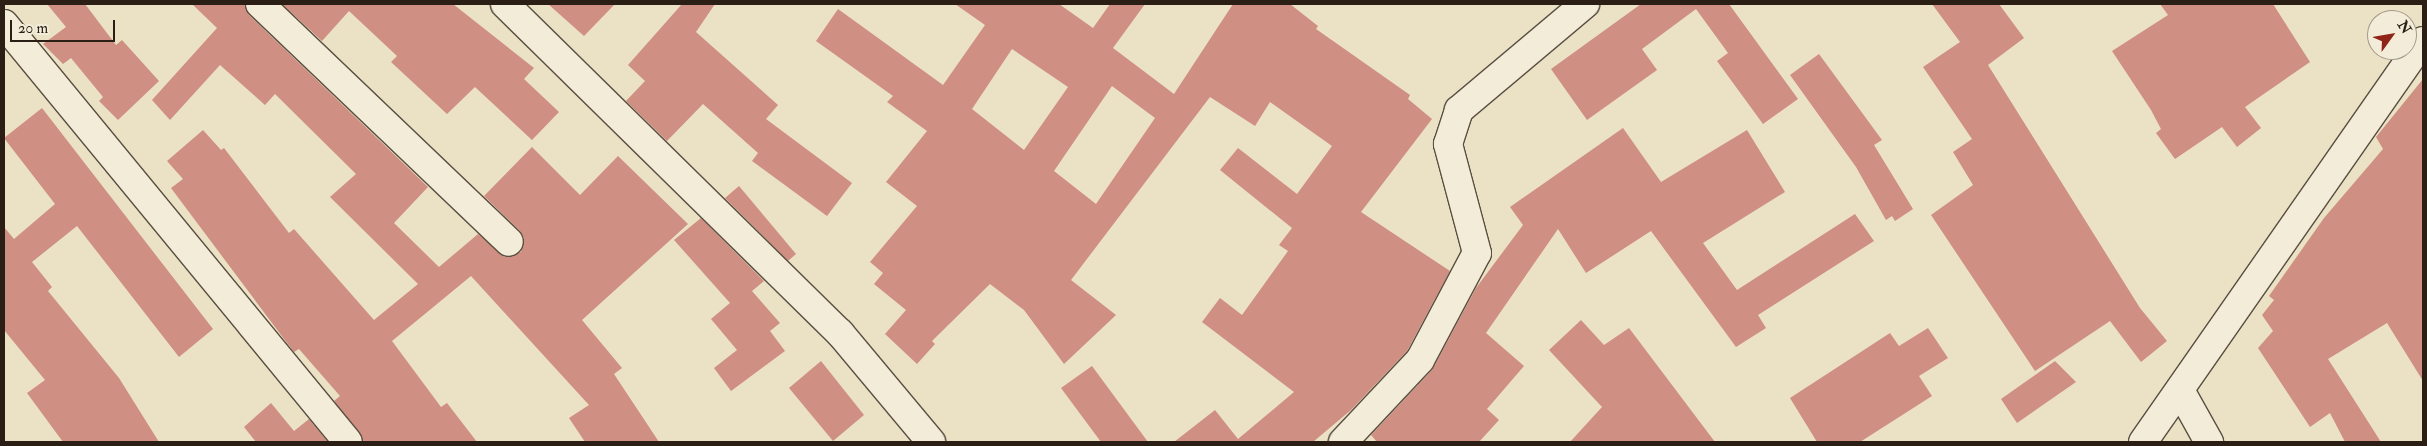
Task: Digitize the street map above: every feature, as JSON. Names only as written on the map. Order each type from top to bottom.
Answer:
[{"type":"street","points":[[260,4],[509,242]]},
{"type":"street","points":[[505,4],[840,333],[931,442]]},
{"type":"street","points":[[1343,442],[1420,360],[1477,253],[1448,144],[1459,110],[1585,4]]},
{"type":"street","points":[[4,24],[348,442]]},
{"type":"street","points":[[2143,442],[2423,41]]},
{"type":"street","points":[[2180,390],[2209,442]]},
{"type":"building","points":[[47,4],[85,4],[116,45],[122,40],[159,81],[118,120],[99,101],[103,97],[71,58],[63,64],[43,44],[66,27]]},
{"type":"building","points":[[192,4],[245,4],[249,15],[428,187],[394,223],[439,267],[478,234],[505,257],[521,252],[524,238],[520,231],[484,196],[532,147],[580,195],[618,156],[688,224],[582,320],[622,368],[614,374],[659,442],[585,442],[569,418],[589,405],[471,276],[392,341],[441,407],[447,403],[477,442],[363,442],[334,401],[340,396],[299,349],[294,352],[171,188],[183,179],[167,161],[203,130],[221,150],[224,148],[289,233],[294,229],[374,320],[418,284],[330,197],[356,174],[275,94],[265,105],[220,65],[170,120],[152,100],[217,28]]},
{"type":"building","points":[[282,4],[453,4],[534,68],[524,79],[559,112],[532,140],[475,87],[447,114],[391,62],[397,56],[349,11],[322,41]]},
{"type":"building","points":[[548,4],[615,4],[584,36]]},
{"type":"building","points":[[682,4],[715,4],[696,32],[778,105],[766,119],[852,183],[827,216],[752,161],[758,153],[703,104],[667,141],[626,101],[645,81],[628,65]]},
{"type":"building","points":[[955,4],[1059,4],[1093,28],[1110,4],[1145,4],[1113,48],[1174,94],[1233,4],[1290,4],[1318,26],[1316,29],[1410,95],[1408,99],[1432,119],[1361,212],[1450,271],[1407,351],[1351,410],[1313,442],[1174,442],[1215,410],[1238,439],[1294,392],[1202,322],[1220,298],[1242,315],[1288,251],[1279,245],[1292,228],[1220,170],[1238,148],[1297,194],[1332,146],[1270,102],[1255,126],[1210,97],[1071,280],[1116,315],[1064,364],[1024,310],[990,284],[932,341],[935,344],[917,364],[885,334],[906,310],[874,284],[883,273],[870,262],[917,206],[886,182],[927,131],[887,102],[893,96],[816,41],[838,9],[943,85],[985,25]],"holes":[[[1012,49],[1068,87],[1024,150],[972,109]],[[1112,86],[1155,118],[1096,204],[1054,171]]]},
{"type":"building","points":[[1641,4],[1729,4],[1798,99],[1763,124],[1717,61],[1728,53],[1696,9],[1642,49],[1657,70],[1587,120],[1551,69]]},
{"type":"building","points":[[1932,4],[1999,4],[2024,38],[1988,65],[2140,308],[2167,341],[2141,362],[2110,321],[2035,371],[1931,215],[1973,185],[1953,152],[1972,139],[1923,67],[1960,42]]},
{"type":"building","points":[[2160,4],[2273,4],[2310,62],[2245,107],[2261,128],[2237,147],[2222,127],[2175,159],[2156,133],[2161,129],[2151,110],[2112,51],[2168,15]]},
{"type":"building","points":[[1819,54],[1882,140],[1874,145],[1913,209],[1895,221],[1892,216],[1886,220],[1856,167],[1790,75]]},
{"type":"building","points":[[2423,79],[2423,381],[2387,323],[2328,359],[2381,442],[2345,442],[2330,413],[2310,427],[2258,348],[2273,331],[2262,315],[2274,300],[2269,296],[2324,218],[2383,149],[2376,137]]},
{"type":"building","points":[[42,108],[213,329],[179,357],[77,226],[32,262],[52,287],[48,291],[119,378],[159,442],[63,442],[27,393],[45,380],[4,330],[4,227],[14,239],[55,204],[4,138]]},
{"type":"building","points":[[1623,128],[1661,182],[1747,130],[1785,192],[1703,243],[1737,290],[1855,214],[1874,241],[1758,315],[1766,328],[1736,347],[1651,231],[1586,273],[1558,229],[1486,333],[1524,366],[1487,409],[1499,420],[1479,442],[1377,442],[1371,435],[1432,370],[1476,288],[1523,225],[1510,207]]},
{"type":"building","points":[[739,186],[796,254],[788,261],[725,198]]},
{"type":"building","points":[[701,218],[764,281],[752,291],[780,323],[770,331],[785,351],[731,391],[714,368],[737,350],[711,319],[730,303],[674,240]]},
{"type":"building","points":[[1581,320],[1604,345],[1629,328],[1715,442],[1570,442],[1602,407],[1549,350]]},
{"type":"building","points":[[1928,328],[1948,358],[1919,376],[1932,396],[1860,442],[1817,442],[1790,398],[1890,333],[1899,346]]},
{"type":"building","points":[[821,361],[864,415],[833,441],[789,388]]},
{"type":"building","points":[[2055,361],[2076,382],[2017,423],[2001,399]]},
{"type":"building","points":[[1092,366],[1148,442],[1101,442],[1061,388]]},
{"type":"building","points":[[271,403],[294,431],[309,419],[328,442],[256,442],[244,427]]}]
